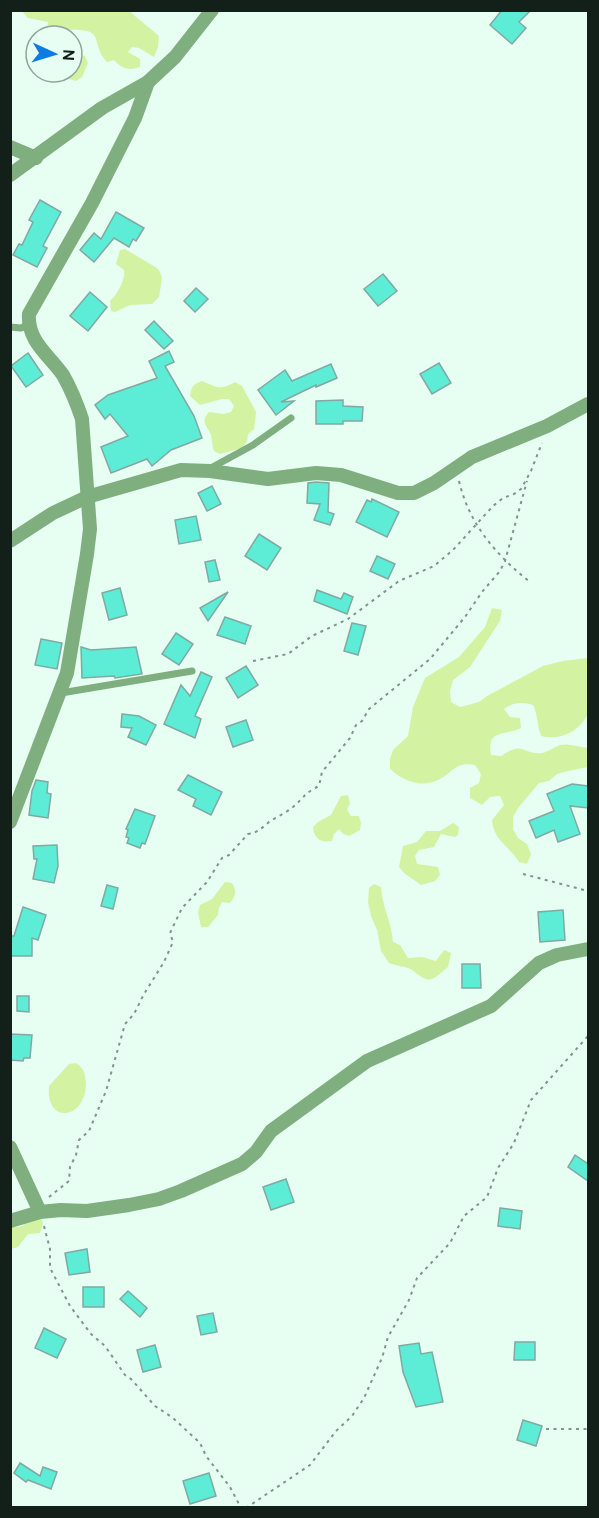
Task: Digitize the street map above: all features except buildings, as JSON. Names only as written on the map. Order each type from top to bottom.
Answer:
[{"type":"street","points":[[10,175],[102,108],[148,82],[175,57],[212,10]]},
{"type":"street","points":[[10,822],[67,673],[87,554],[90,517],[82,419],[77,402],[63,375],[34,340],[28,325],[29,314],[92,203],[135,118],[148,82]]},
{"type":"street","points":[[10,147],[36,158]]},
{"type":"street","points":[[10,541],[53,513],[87,496],[181,470],[268,479],[316,473],[341,475],[407,494],[414,493],[434,483],[472,457],[547,426],[588,404]]},
{"type":"street","points":[[10,1221],[39,1204],[60,1210],[87,1210],[159,1199],[242,1164],[256,1152],[271,1131],[367,1061],[491,1006],[540,963],[557,955],[588,949]]},
{"type":"street","points":[[10,1147],[39,1204]]},
{"type":"lane","points":[[10,327],[21,328],[28,325]]},
{"type":"lane","points":[[206,471],[253,445],[291,418]]},
{"type":"lane","points":[[61,693],[192,670]]},
{"type":"path","points":[[241,1508],[230,1487],[206,1456],[200,1443],[173,1418],[155,1406],[125,1375],[105,1346],[91,1334],[70,1306],[50,1268],[50,1249],[39,1204],[69,1181],[70,1167],[76,1155],[79,1140],[89,1131],[106,1091],[125,1024],[134,1014],[164,962],[173,942],[170,933],[182,908],[207,882],[222,858],[229,855],[248,834],[255,834],[294,806],[309,790],[319,786],[322,772],[350,738],[356,725],[362,721],[369,709],[430,659],[500,571],[505,561],[527,481],[547,426]]},
{"type":"path","points":[[456,466],[461,489],[476,525],[505,561],[530,582]]},
{"type":"path","points":[[253,662],[288,654],[312,636],[348,619],[399,581],[434,566],[453,550],[493,506],[503,498],[514,494],[527,481]]},
{"type":"path","points":[[523,874],[588,891]]},
{"type":"path","points":[[246,1508],[310,1466],[336,1431],[352,1416],[364,1398],[382,1358],[388,1337],[409,1300],[417,1278],[450,1243],[464,1216],[487,1197],[498,1168],[514,1143],[531,1100],[588,1036]]},
{"type":"path","points":[[546,1429],[588,1429]]},
{"type":"green space","points":[[22,11],[129,11],[159,36],[158,47],[154,57],[139,48],[132,47],[128,52],[140,59],[140,67],[126,68],[114,60],[107,62],[99,49],[96,38],[93,34],[84,31],[84,24],[48,24],[48,22],[28,18]]},
{"type":"green space","points":[[84,56],[88,63],[84,72]]},
{"type":"green space","points":[[125,249],[160,272],[162,278],[159,297],[152,304],[130,305],[115,312],[111,311],[110,301],[124,278],[124,270],[116,264],[120,250]]},
{"type":"green space","points":[[202,381],[218,387],[235,382],[242,386],[256,412],[254,429],[248,434],[247,442],[242,448],[220,454],[214,451],[205,418],[209,412],[224,414],[231,412],[234,406],[229,399],[200,405],[190,396],[193,386]]},
{"type":"green space","points":[[492,608],[502,610],[500,621],[470,667],[453,680],[450,691],[451,702],[460,707],[479,702],[543,666],[588,658],[589,711],[580,726],[562,736],[541,736],[533,705],[518,703],[504,709],[510,717],[520,718],[521,728],[498,734],[491,741],[491,755],[501,756],[514,749],[542,753],[564,745],[588,748],[588,767],[557,774],[549,781],[539,783],[513,817],[513,829],[518,838],[527,844],[531,854],[527,864],[519,862],[493,827],[492,820],[504,805],[500,796],[490,797],[482,805],[470,798],[470,788],[479,783],[481,774],[475,765],[459,766],[438,780],[425,783],[406,780],[390,769],[393,750],[408,736],[413,707],[425,678],[459,657],[485,627]]},
{"type":"green space","points":[[348,795],[350,803],[347,810],[351,816],[359,816],[360,830],[349,836],[343,834],[339,829],[332,841],[319,839],[313,827],[331,815],[341,796]]},
{"type":"green space","points":[[453,823],[459,827],[458,835],[455,837],[441,834],[434,847],[419,850],[415,856],[417,864],[438,867],[440,875],[435,881],[421,885],[404,873],[399,867],[403,846],[417,842],[426,831],[440,831]]},
{"type":"green space","points":[[225,882],[232,883],[234,886],[234,898],[230,903],[222,902],[218,915],[208,927],[201,927],[198,912],[200,905],[212,899]]},
{"type":"green space","points":[[374,884],[381,887],[393,942],[400,945],[408,958],[422,957],[436,961],[444,950],[451,953],[448,967],[437,976],[430,979],[423,978],[410,969],[389,963],[381,951],[368,902],[369,888]]},
{"type":"green space","points":[[76,1063],[85,1074],[84,1095],[80,1105],[73,1110],[66,1113],[59,1112],[49,1099],[49,1086],[69,1064]]},
{"type":"green space","points":[[41,1218],[43,1223],[40,1233],[28,1234],[18,1247],[11,1249],[11,1227],[24,1225],[27,1220]]}]
